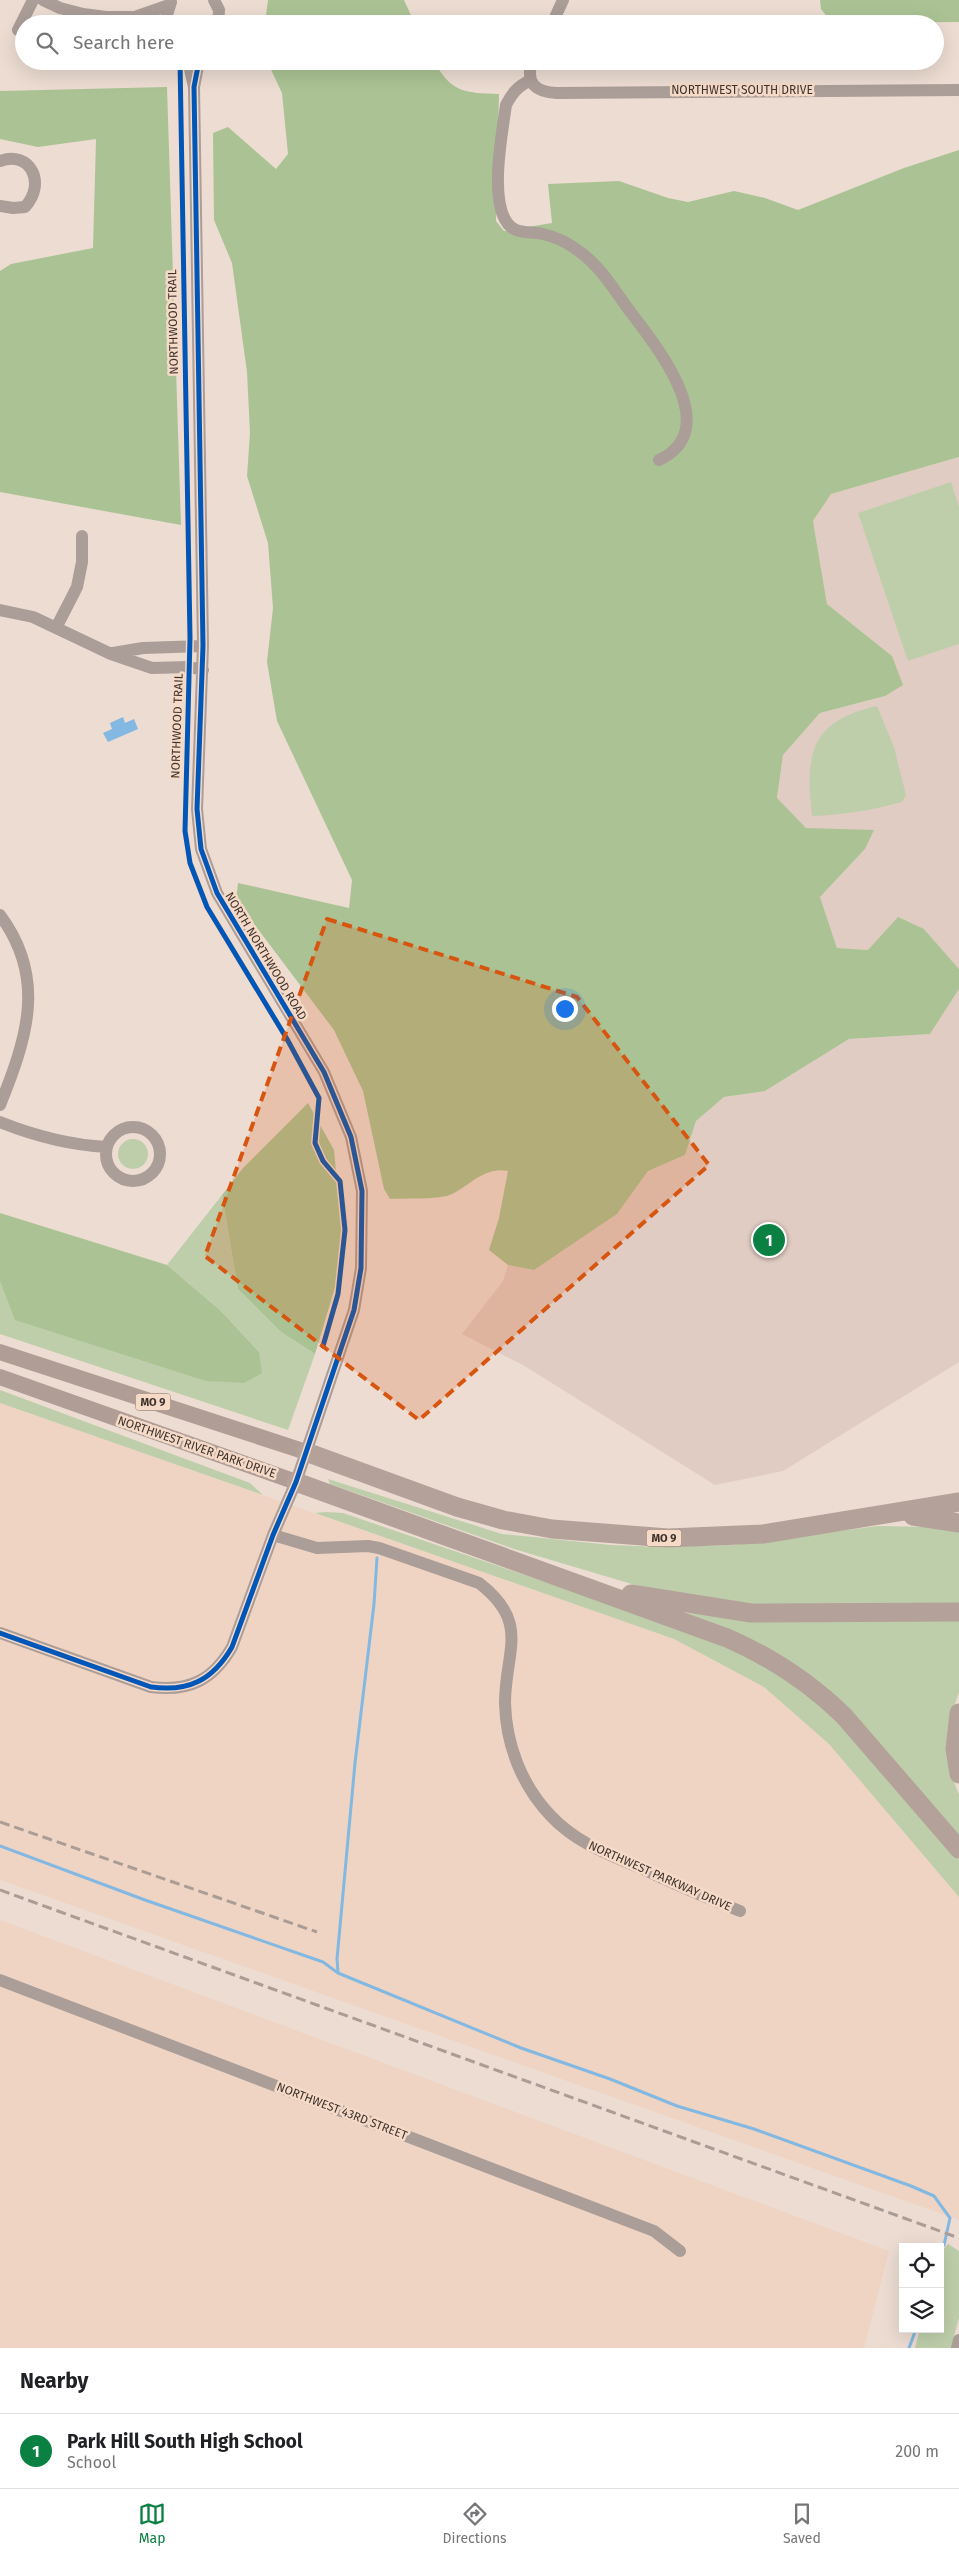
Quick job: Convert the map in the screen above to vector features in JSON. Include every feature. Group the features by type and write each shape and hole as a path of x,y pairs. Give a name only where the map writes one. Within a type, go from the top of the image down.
{"highway":[{"name":"MO 9","path":"306,1452 457,1507 552,1530 668,1538 763,1534 959,1502"},
{"name":"NORTHWEST RIVER PARK DRIVE","path":"296,1482 592,1589"},
{"path":"873,1517 908,1515 959,1522"},
{"name":"MO 9","path":"592,1589 751,1613 959,1612"},
{"path":"592,1589 734,1642 781,1665 800,1678 844,1716 959,1849"},
{"path":"959,1713 955,1749 959,1774"}],"main road":[{"name":"MO 9","path":"0,1352 306,1452"},
{"name":"NORTHWEST RIVER PARK DRIVE","path":"0,1377 296,1482"}],"street":[{"path":"26,15 33,0"},
{"path":"44,0 60,8 91,15"},
{"path":"214,0 219,10 219,15"},
{"path":"556,15 564,0"},
{"path":"140,15 171,3"},
{"name":"NORTH NORTHWOOD ROAD","path":"190,70 194,86"},
{"name":"NORTH NORTHWOOD ROAD","path":"0,1633 151,1687 168,1689 196,1683 211,1675 223,1663 232,1647 273,1535 296,1482 354,1310 361,1268 362,1191 351,1137 324,1072 217,893 202,849 197,809 203,646 194,86 197,70"},
{"path":"531,70 530,80 520,85 506,105 499,182 502,211 510,227 518,231 544,234 560,240 582,253 617,294 666,360 679,388 686,411 686,428 674,453 659,460"},
{"name":"NORTHWEST SOUTH DRIVE","path":"530,80 537,89 543,92 557,93 619,91 959,90"},
{"path":"0,161 16,160 28,165 35,177 36,188 33,198 25,207 0,206"},
{"path":"56,628 77,586 82,562 82,536"},
{"path":"0,610 32,617 111,654 152,668 189,667 202,670"},
{"path":"111,654 143,648 203,646"},
{"path":"0,915 11,930 23,956 30,990 29,1012 24,1036 0,1105"},
{"path":"0,1122 53,1139 83,1145 107,1147"},
{"path":"140,1128 157,1140 159,1161 152,1173 147,1177 133,1181 126,1180 114,1173 110,1167 107,1161 107,1147 110,1140 120,1130 140,1128"},
{"name":"NORTHWEST PARKWAY DRIVE","path":"273,1535 317,1548 368,1546 379,1548 479,1583 491,1592 508,1616 512,1630 512,1653 505,1702 509,1736 520,1769 537,1799 560,1824 587,1844 740,1911"},
{"name":"NORTHWEST 43RD STREET","path":"0,1980 654,2231 680,2251"},
{"path":"957,2348 959,2340"}],"highlighted area":[{"path":"327,919 577,997 709,1165 419,1420 205,1256"}],"shaded area":[{"path":"959,457 959,969 924,929 868,950 837,948 820,897 865,849 806,828 777,799 783,755 820,713 885,696 892,656 827,604 813,521 831,494"},
{"path":"959,989 959,1362 783,1471 715,1485 523,1365 462,1334 503,1281 508,1265 534,1270 617,1214 648,1171 685,1155 696,1121 724,1097 765,1091 849,1039 930,1034"},
{"path":"0,1403 674,1639 764,1687 829,1744 959,1897 959,2220 0,1880"},
{"path":"0,1920 889,2251 864,2348 0,2348"}],"green space":[{"path":"268,0 404,0 411,15 266,15"},
{"path":"820,0 959,0 959,22 944,22 944,15 826,15 821,9"},
{"path":"271,70 439,70 447,80 460,89 468,92 499,94 496,221 504,231 552,223 548,184 619,181 668,198 688,202 734,191 765,198 798,210 904,168 959,150 959,457 831,494 813,521 827,604 892,656 903,685 885,696 820,713 783,755 777,798 806,828 874,830 865,849 820,897 837,948 868,950 898,917 924,929 959,969 959,989 930,1034 849,1039 765,1091 724,1097 696,1121 685,1155 648,1171 617,1214 534,1270 508,1265 489,1250 499,1218 508,1171 500,1170 486,1173 447,1196 390,1199 384,1189 363,1091 334,1030 236,900 238,883 349,908 352,880 277,721 267,662 273,608 268,543 247,476 250,433 247,372 232,263 214,220 213,133 228,127 276,169 288,154 282,93"},
{"path":"167,87 181,525 0,492 0,271 11,264 93,248 96,139 38,147 0,139 0,91"},
{"path":"951,482 959,507 959,644 908,661 858,513"},
{"path":"877,706 894,747 906,795 902,802 857,812 812,816 810,775 812,758 817,743 825,731 838,721 855,712"},
{"path":"308,1103 334,1150 344,1257 315,1354 281,1332 238,1289 222,1195 243,1168"},
{"path":"133,1139 144,1143 148,1154 144,1165 133,1169 122,1165 118,1154 122,1143"},
{"path":"222,1195 238,1289 281,1332 315,1354 288,1430 0,1334 0,1281 259,1352 221,1311 167,1265"},
{"path":"0,1213 167,1265 221,1311 259,1352 262,1373 244,1383 206,1381 15,1320 0,1281"},
{"path":"0,1390 250,1483 263,1495 0,1403"},
{"path":"328,1479 502,1534 611,1545 661,1547 732,1545 878,1526 932,1527 959,1531 959,1604 745,1604 652,1590 514,1549 330,1484"},
{"path":"315,1513 343,1513 668,1624 751,1658 797,1685 837,1720 959,1860 959,1897 829,1744 764,1687 674,1639"},
{"path":"681,1612 746,1620 959,1621 959,1692 948,1725 947,1750 950,1771 959,1795 959,1840 847,1712"},
{"path":"948,2244 959,2251 959,2317 951,2348 915,2348 919,2333 944,2333 944,2248"}],"water":[{"path":"123,717 125,723 134,719 138,729 108,742 103,733 112,729 110,723"}],"waterway":[{"path":"338,1972 337,1959 355,1763 374,1604 377,1558"},
{"path":"0,1846 145,1900 323,1962 338,1973 521,2048 610,2079 677,2106 754,2129 911,2186 934,2196 950,2218 944,2245"},
{"path":"909,2348 915,2333"}],"railway":[{"path":"0,1822 317,1932"},
{"path":"0,1890 959,2238"}],"cycle path":[{"name":"NORTHWOOD TRAIL","path":"180,70 190,638 185,831 190,863 207,907 287,1039 319,1098 315,1143 323,1161 340,1181 345,1230 338,1294 323,1346"},
{"path":"0,1633 151,1687 177,1688 188,1685 199,1681 217,1668 232,1647 273,1535 296,1482 354,1310 361,1268 362,1191 351,1137 324,1072 217,893 201,849 197,809 203,646 194,87 197,70"}],"place":[{"name":"Park Hill South High School","path":"769,1240"}]}
